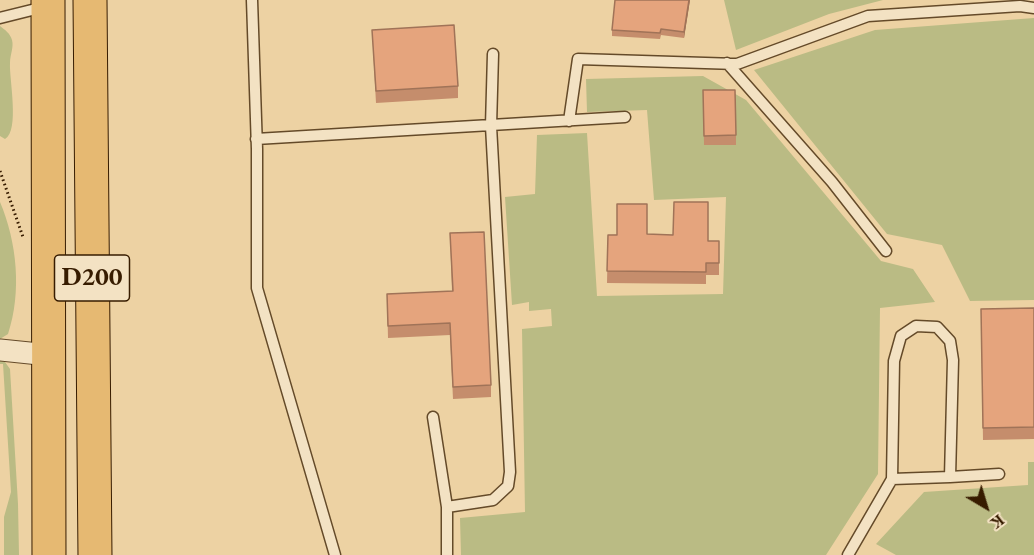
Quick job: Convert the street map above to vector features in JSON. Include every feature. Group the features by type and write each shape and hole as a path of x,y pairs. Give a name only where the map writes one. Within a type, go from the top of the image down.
{"highway":[{"name":"D200","path":"90,0 95,555"},
{"path":"48,3 49,555"}],"street":[{"path":"0,350 49,356"}],"lane":[{"path":"252,0 257,288 335,555"},
{"path":"0,18 48,3"},
{"path":"569,121 578,59 737,64 868,16 1020,6 1034,8"},
{"path":"447,507 493,500 508,486 510,472 491,126 493,54"},
{"path":"727,63 832,182 886,252"},
{"path":"256,140 625,117"},
{"path":"849,555 892,478 894,361 901,336 916,326 936,327 950,341 953,360 950,477"},
{"path":"433,417 447,507 447,555"},
{"path":"892,478 999,474"}],"green space":[{"path":"724,0 883,0 829,14 736,50"},
{"path":"1034,18 1034,300 970,301 942,245 887,234 754,70 875,30"},
{"path":"0,26 9,34 12,43 10,63 13,115 12,126 5,139 0,136"},
{"path":"703,76 746,100 881,261 913,269 935,302 880,308 878,474 826,555 461,555 460,518 525,512 522,329 552,326 551,309 529,311 529,302 512,305 505,197 535,194 537,135 587,133 597,296 723,294 726,197 654,200 647,110 587,112 586,79"},
{"path":"0,202 14,250 16,284 8,334 0,339"},
{"path":"0,355 10,369 19,555 4,555 4,517 11,492 3,364 0,364"},
{"path":"1028,462 1034,462 1034,555 896,555 876,544 924,492 1028,485"}],"building":[{"path":"615,0 689,0 684,32 661,29 660,33 612,30"},
{"path":"454,25 458,86 376,91 372,30"},
{"path":"703,90 735,90 736,135 704,136"},
{"path":"674,202 708,202 708,241 719,241 719,263 706,263 706,272 607,271 608,235 617,235 617,204 647,204 647,234 673,235"},
{"path":"484,232 491,385 453,387 450,323 388,326 387,294 453,291 450,233"},
{"path":"1034,308 1034,427 983,428 981,309"}]}
